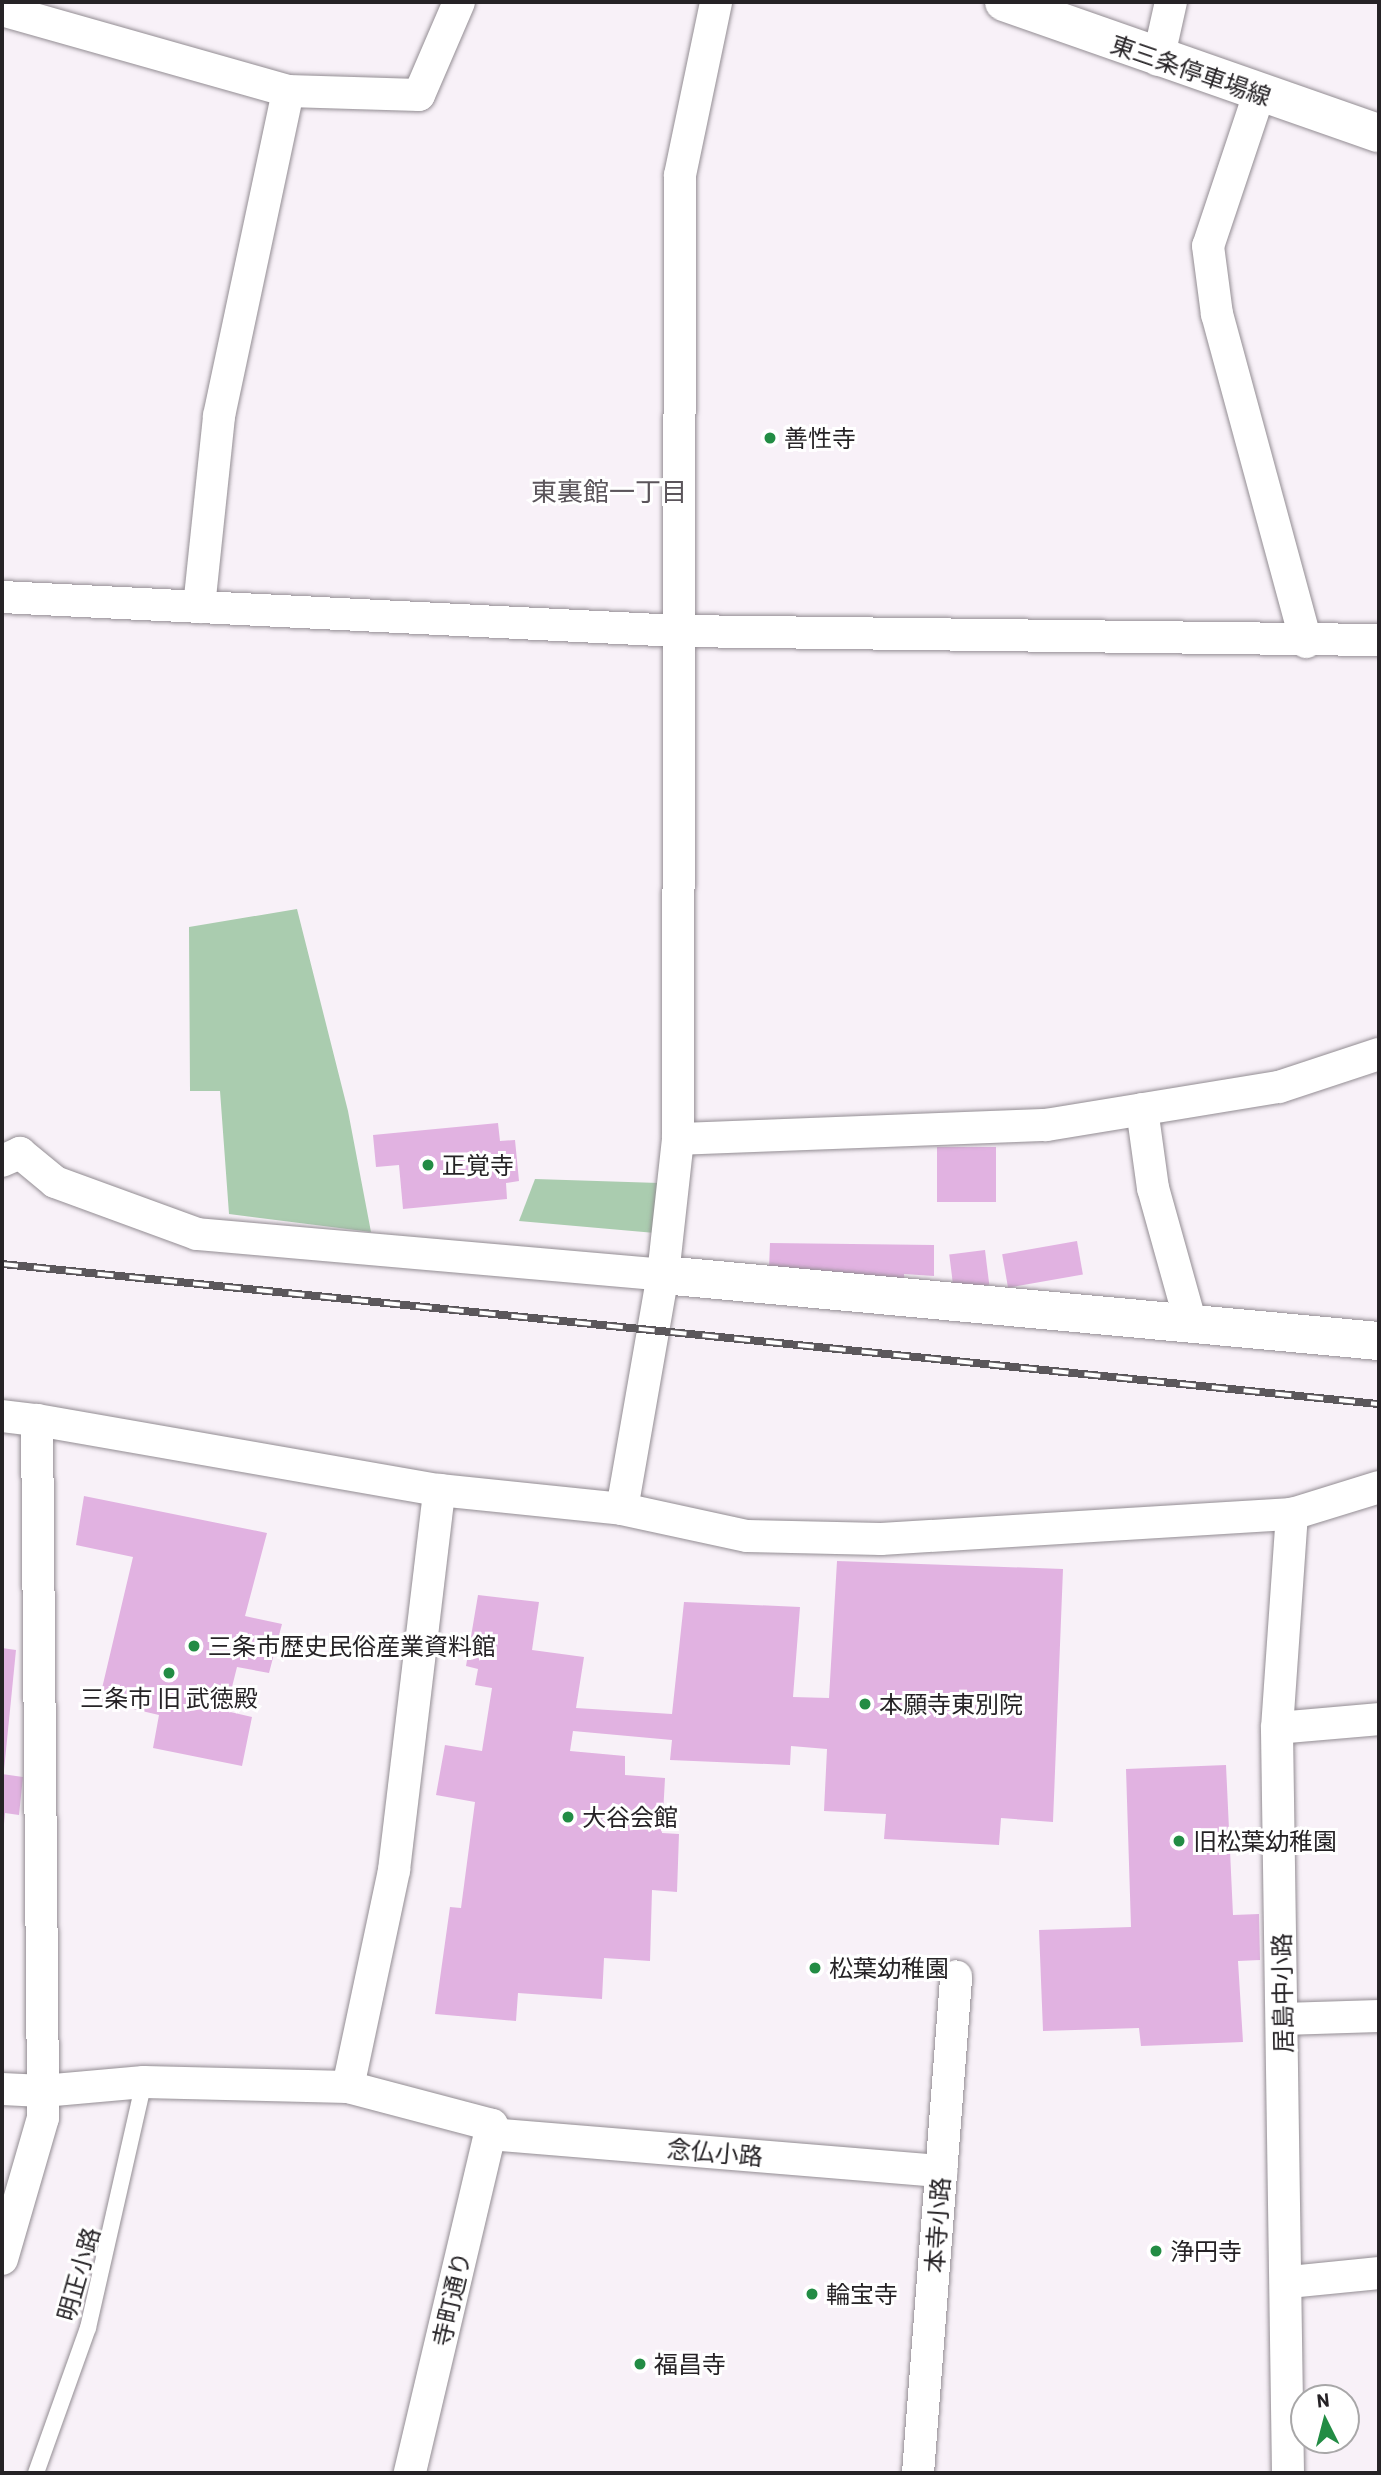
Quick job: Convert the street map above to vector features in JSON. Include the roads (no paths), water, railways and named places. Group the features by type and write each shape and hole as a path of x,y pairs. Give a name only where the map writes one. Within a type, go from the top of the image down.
{"street":[{"path":"2,10 288,91 419,95 458,2"},
{"path":"622,1509 663,1275 678,1139 680,175 716,2"},
{"name":"東三条停車場線","path":"1004,2 1158,60 1379,133"},
{"path":"1158,60 1171,2"},
{"path":"199,607 219,416 288,91"},
{"path":"1259,94 1208,246 1217,314 1306,642"},
{"path":"2,597 679,631 1306,642 1379,640"},
{"path":"678,1139 1033,1125 1279,1087 1379,1054"},
{"path":"1142,1109 1153,1188 1191,1324"},
{"path":"2,1161 20,1153 55,1182 197,1234 1379,1341"},
{"path":"2,1416 439,1490 622,1509 747,1535 881,1539 1292,1514 1379,1488"},
{"path":"2,2259 43,2118 37,1420"},
{"path":"348,2087 394,1870 439,1490"},
{"name":"居島中小路","path":"1292,1514 1277,1728 1289,2282 1297,2471"},
{"path":"1277,1728 1379,1720"},
{"name":"本寺小路","path":"918,2473 956,1976"},
{"path":"1283,2020 1379,2016"},
{"name":"念仏小路","path":"2,2089 43,2091 144,2082 348,2087 491,2129 941,2171"},
{"name":"寺町通り","path":"410,2473 491,2129"},
{"path":"1289,2282 1379,2273"}],"lane":[{"name":"明正小路","path":"36,2473 91,2316 144,2082"}],"railway":[{"path":"2,1264 1379,1404"}],"place":[{"name":"善性寺","path":"770,438"},
{"name":"正覚寺","path":"428,1165"},
{"name":"三条市歴史民俗産業資料館","path":"194,1646"},
{"name":"三条市 旧 武徳殿","path":"169,1673"},
{"name":"本願寺東別院","path":"865,1704"},
{"name":"大谷会館","path":"568,1817"},
{"name":"旧松葉幼稚園","path":"1179,1841"},
{"name":"松葉幼稚園","path":"815,1968"},
{"name":"浄円寺","path":"1156,2251"},
{"name":"輪宝寺","path":"812,2294"},
{"name":"福昌寺","path":"640,2364"}],"district":[{"name":"東裏館一丁目","path":"609,491"}]}
